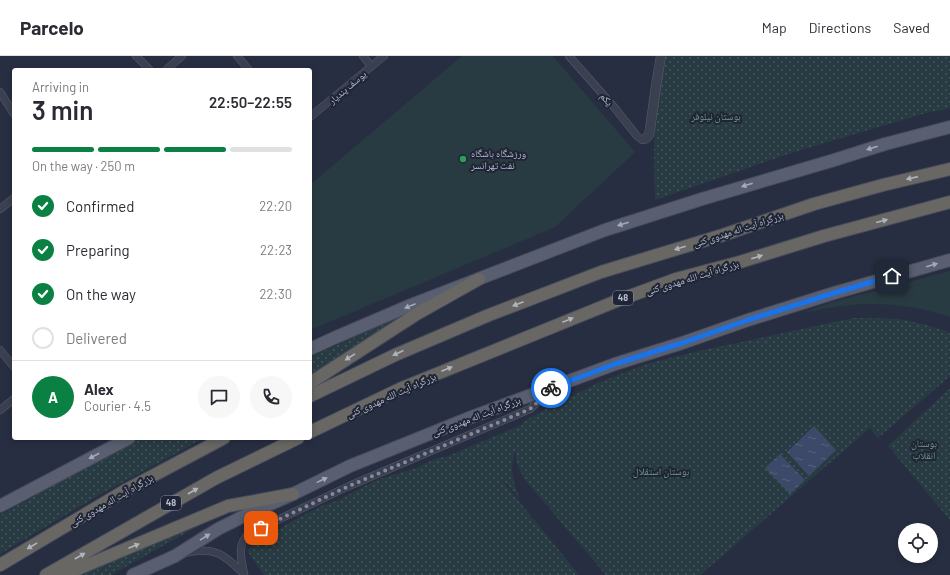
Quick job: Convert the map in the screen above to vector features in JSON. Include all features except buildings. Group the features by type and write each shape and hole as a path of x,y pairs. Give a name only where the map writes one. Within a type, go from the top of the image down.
{"highway":[{"name":"بزرگراه آیت اله مهدوی کنی","path":"312,395 395,355 489,315 601,272 814,204 883,185 950,169"},
{"name":"بزرگراه آیت الله مهدوی کنی","path":"312,431 402,388 619,300 676,279 740,262 824,236 950,202"},
{"path":"312,382 415,315 479,279"},
{"name":"بزرگراه آیت اله مهدوی کنی","path":"0,565 126,490 220,440"},
{"name":"48","path":"46,575 216,478 294,440"},
{"path":"58,575 73,571 228,506 293,494"}],"main road":[{"path":"312,348 411,305 605,230 694,201 885,144 950,127"},
{"name":"بزرگراه آیت اله مهدوی کنی","path":"134,575 175,556 218,529 239,518 350,466 470,418 615,364 748,320 834,293 950,260"},
{"path":"0,506 125,440"}],"street":[{"path":"136,56 148,68"},
{"path":"168,68 182,56"},
{"path":"237,56 247,68"},
{"path":"363,56 372,66"},
{"name":"یوسف پندیار","path":"312,115 384,56"},
{"name":"یکم","path":"569,56 614,107 636,136 642,140 645,139"},
{"path":"645,139 649,135 661,56"},
{"path":"0,92 12,111"},
{"path":"0,210 12,203"},
{"path":"0,350 12,365"},
{"path":"244,574 240,559 241,545 248,534 349,486 530,409 551,388"},
{"path":"0,410 12,401"},
{"path":"175,556 203,550 215,552 226,558 244,574"}],"green space":[{"path":"462,56 553,56 635,152 555,227 312,329 312,183"},
{"name":"بوستان نیلوفر","path":"666,56 950,56 950,108 926,113 794,152 655,200 654,152 656,105"},
{"path":"950,271 950,317 926,310 875,304 826,308 802,313 830,303"},
{"path":"412,312 312,379 312,356"},
{"name":"بوستان استقلال","path":"854,318 898,319 916,322 950,333 950,376 878,438 870,428 700,575 606,575 526,481 518,467 515,451 512,470 515,487 520,499 500,478 579,575 264,575 247,550 257,542 322,506 339,500 380,479 416,468 437,458 446,457 522,425 523,422 546,409 598,383 646,364 699,351"},
{"name":"بوستان انقلاب","path":"950,388 950,520 888,446"},
{"path":"138,440 200,440 99,495 0,554 0,515"},
{"path":"200,525 111,575 84,575 90,571"}],"water":[{"path":"814,426 836,450 809,476 787,452"},
{"path":"780,454 805,480 790,494 765,468"}],"way so far":[{"path":"261,528 349,486 530,409 551,388"}],"place":[{"name":"ورزشگاه باشگاه نفت تهرانسر","path":"463,159"}],"route":[{"path":"551,388 615,364 748,320 892,276"}]}
